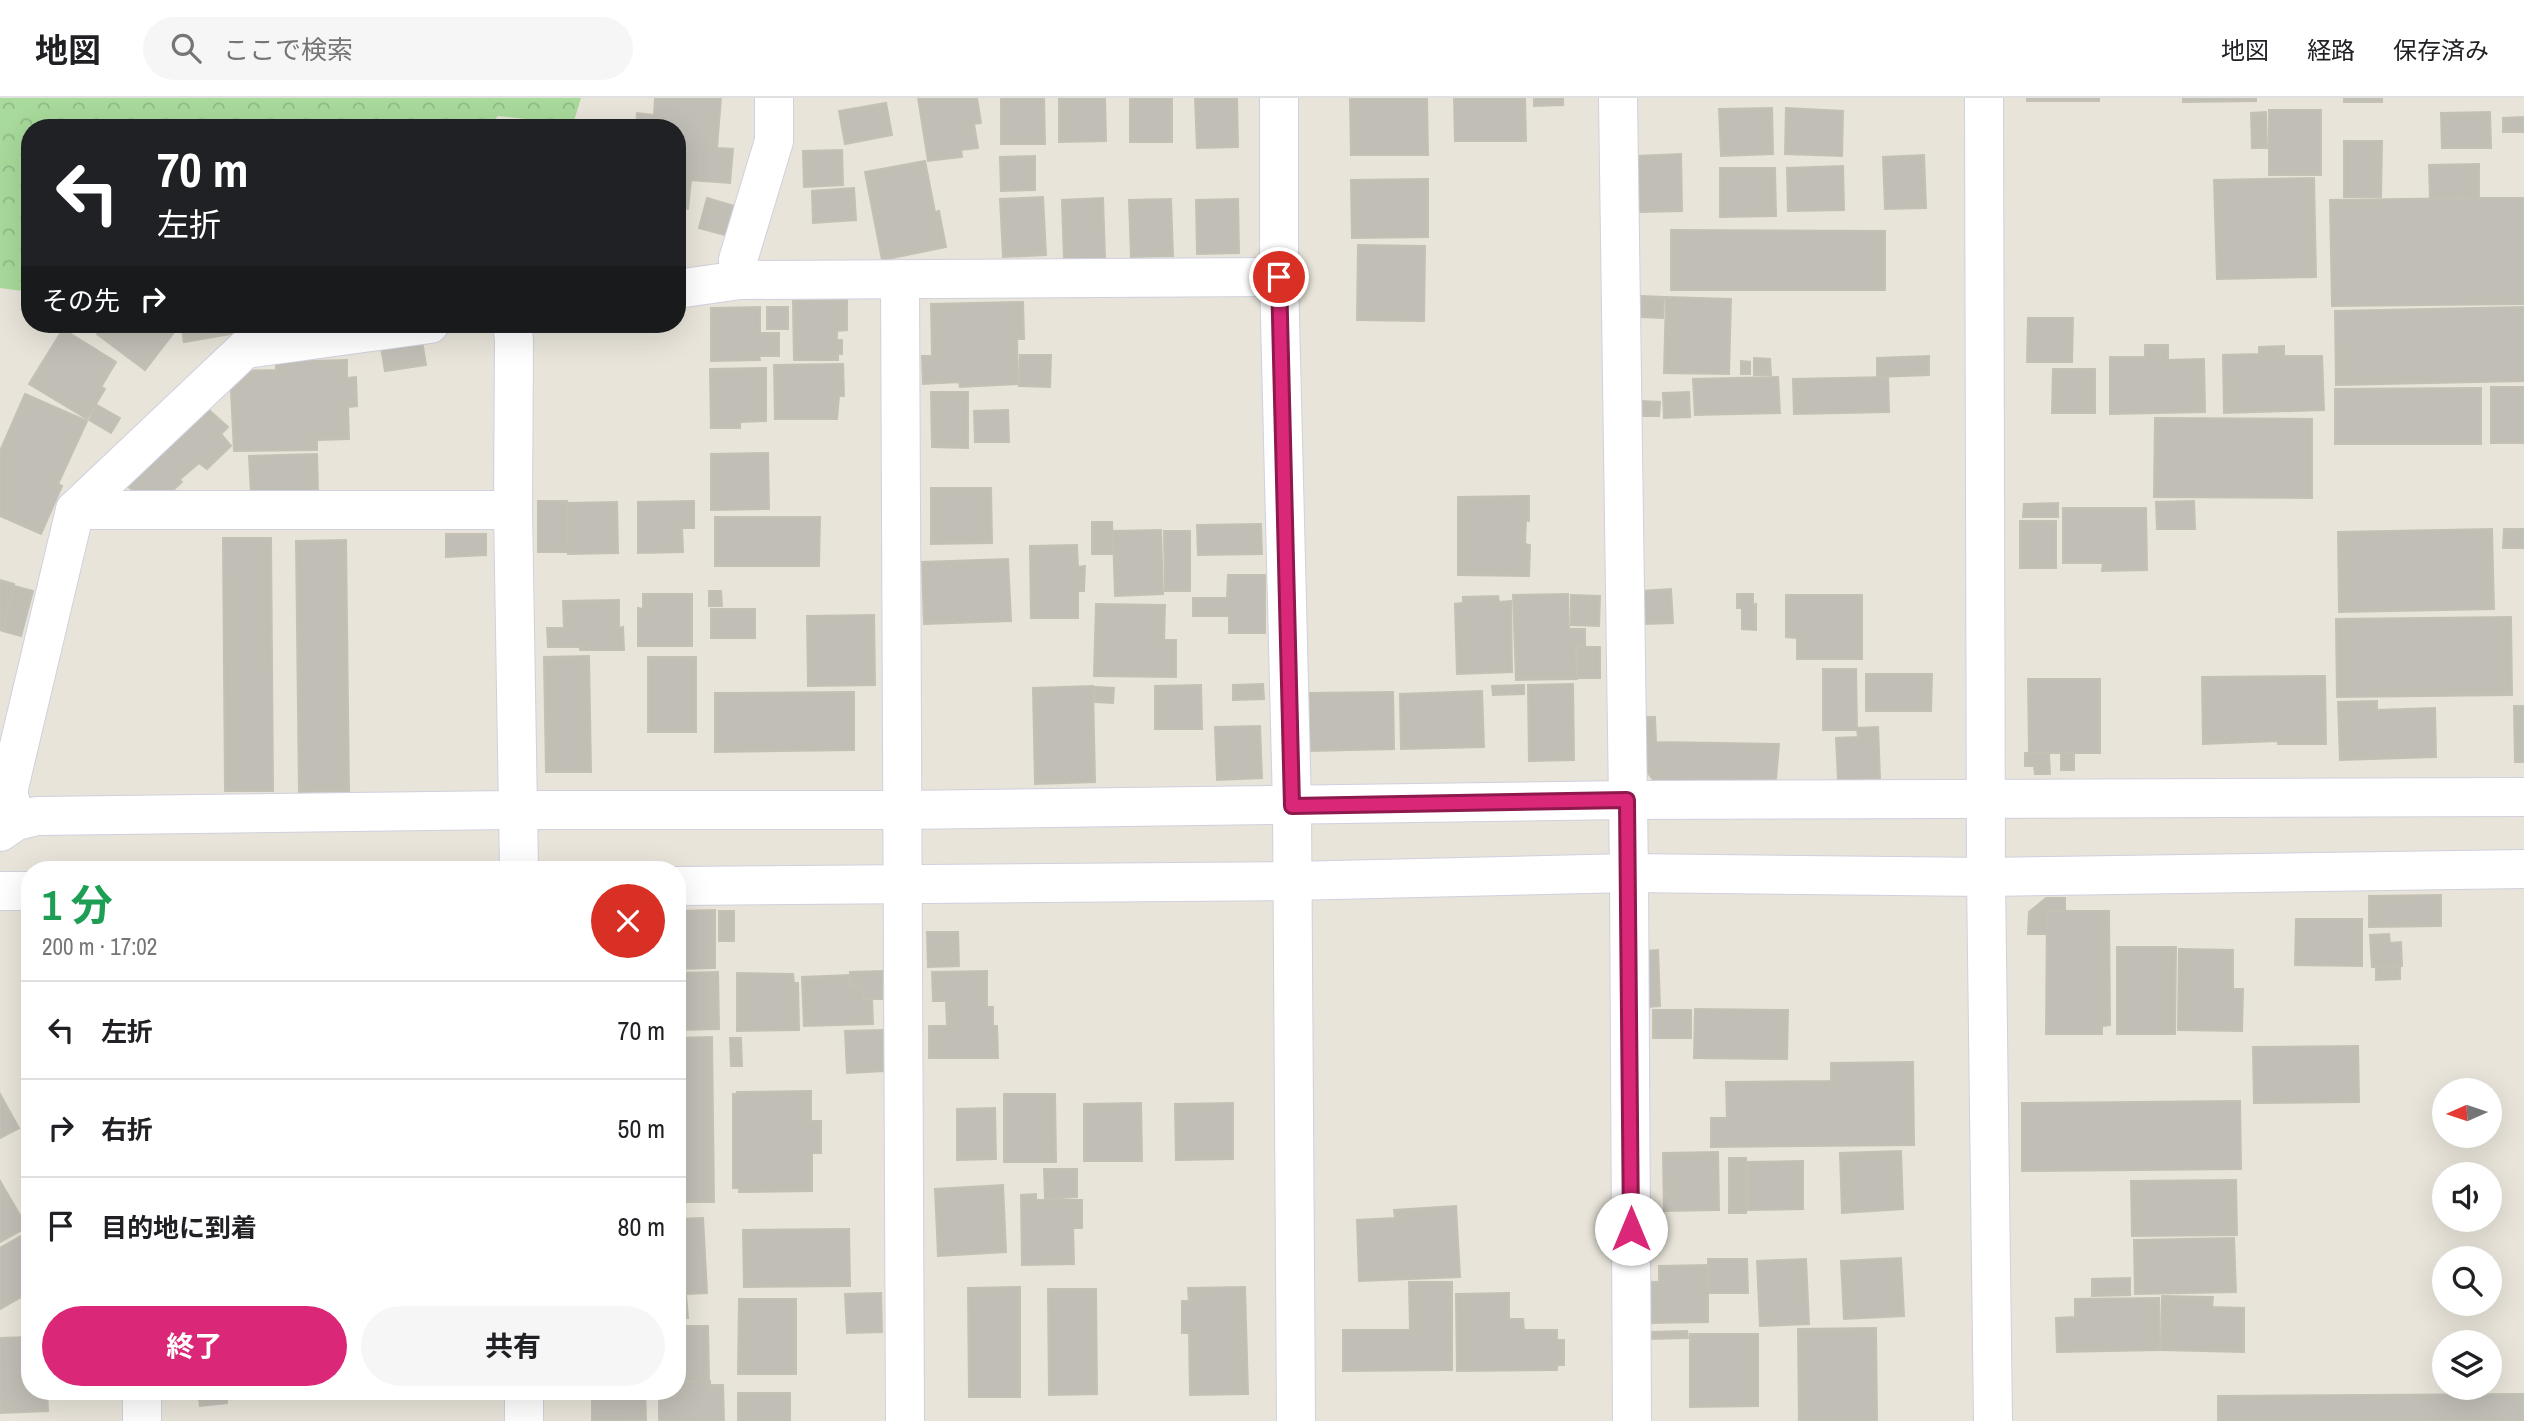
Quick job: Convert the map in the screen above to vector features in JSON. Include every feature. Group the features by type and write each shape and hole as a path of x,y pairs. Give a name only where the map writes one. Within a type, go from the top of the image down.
{"street":[{"path":"740,280 738,260 774,141 774,98"},
{"path":"1279,98 1279,277 1292,806 1296,1421"},
{"path":"1618,98 1629,873 1632,1421"},
{"path":"1984,98 1986,877 1993,1421"},
{"path":"686,288 740,280 1279,277"},
{"path":"900,279 905,1421"},
{"path":"363,333 245,349 75,510 8,792 8,827 37,816 519,810 901,810 1627,800 2524,797"},
{"path":"513,333 519,861"},
{"path":"75,510 513,510"},
{"path":"686,886 1291,881 1629,873 1986,877 2524,869"},
{"path":"0,891 21,891"},
{"path":"142,1400 142,1421"},
{"path":"524,1400 524,1421"}],"green space":[{"path":"0,98 581,98 575,119 498,116 495,119 21,119 21,291 0,288"}],"building":[{"path":"655,98 721,98 717,148 733,149 730,183 686,180 686,119 637,119 637,113 654,115"},
{"path":"918,98 977,98 981,123 974,124 978,148 961,150 962,157 928,161"},
{"path":"1001,98 1044,98 1045,144 1001,144"},
{"path":"1059,98 1105,98 1106,141 1059,142"},
{"path":"1130,98 1172,98 1172,142 1130,142"},
{"path":"1195,98 1237,98 1238,147 1197,148"},
{"path":"1427,98 1428,155 1351,155 1350,99"},
{"path":"1454,98 1525,98 1526,141 1455,141"},
{"path":"1534,98 1563,98 1563,105 1534,106"},
{"path":"2027,98 2099,98 2099,101 2027,101"},
{"path":"2183,98 2256,98 2256,101 2183,102"},
{"path":"2344,98 2382,98 2382,102 2344,102"},
{"path":"886,103 892,135 845,144 839,111"},
{"path":"1772,108 1773,154 1721,156 1719,109"},
{"path":"1786,108 1843,111 1842,156 1785,154"},
{"path":"2269,110 2321,110 2321,175 2269,175"},
{"path":"2266,112 2267,148 2252,148 2251,113"},
{"path":"2490,112 2491,148 2442,148 2441,113"},
{"path":"2524,117 2524,132 2503,132 2503,118"},
{"path":"2344,141 2382,141 2381,197 2344,197"},
{"path":"842,150 843,185 804,187 803,151"},
{"path":"1681,154 1682,211 1639,212 1637,156"},
{"path":"1924,155 1926,208 1885,209 1883,157"},
{"path":"1035,156 1035,190 1001,191 1000,157"},
{"path":"925,161 935,212 939,211 946,247 882,260 865,172"},
{"path":"2479,164 2479,198 2430,199 2429,165"},
{"path":"1843,166 1844,210 1788,211 1787,168"},
{"path":"1720,168 1775,168 1776,216 1720,217"},
{"path":"2314,178 2316,277 2217,279 2214,180"},
{"path":"1428,179 1428,237 1352,238 1351,180"},
{"path":"686,180 691,180 686,209"},
{"path":"854,188 856,220 813,223 812,191"},
{"path":"1043,197 1046,255 1003,257 1000,199"},
{"path":"707,198 734,206 725,235 699,228"},
{"path":"1103,198 1105,258 1064,259 1062,200"},
{"path":"2524,198 2524,304 2332,306 2330,200"},
{"path":"1171,199 1173,256 1131,257 1129,200"},
{"path":"1238,199 1239,253 1197,254 1196,200"},
{"path":"1671,230 1885,231 1885,290 1671,290"},
{"path":"1358,245 1425,246 1424,321 1357,320"},
{"path":"1641,296 1664,297 1663,318 1640,317"},
{"path":"1666,297 1731,299 1729,374 1664,373"},
{"path":"847,300 847,330 837,331 837,340 842,340 842,354 838,354 838,360 794,360 793,301"},
{"path":"1023,302 1024,339 1017,339 1018,384 960,387 959,382 923,384 922,356 932,356 931,304"},
{"path":"760,307 760,333 779,333 779,356 759,356 760,360 711,361 711,308"},
{"path":"767,307 788,307 788,329 767,329"},
{"path":"2524,307 2524,381 2336,385 2335,311"},
{"path":"2028,318 2073,318 2072,362 2027,362"},
{"path":"61,333 69,333 116,362 101,387 105,389 87,419 29,384"},
{"path":"98,333 173,333 145,370"},
{"path":"182,333 231,333 231,334 184,342"},
{"path":"422,341 426,365 385,371 381,347"},
{"path":"2145,345 2168,345 2168,360 2204,359 2205,412 2110,414 2110,357 2145,357"},
{"path":"2284,346 2284,356 2322,356 2324,410 2224,413 2223,355 2259,354 2259,347"},
{"path":"1020,355 1051,355 1050,387 1019,386"},
{"path":"1929,356 1929,375 1877,377 1877,358"},
{"path":"1754,358 1770,359 1771,375 1754,375"},
{"path":"347,360 347,378 356,377 357,406 348,407 349,439 317,440 317,450 234,451 230,371 276,370 276,362"},
{"path":"1741,361 1750,362 1750,374 1741,374"},
{"path":"843,364 844,396 839,396 837,419 775,419 774,365"},
{"path":"766,368 766,421 740,422 740,428 711,428 710,369"},
{"path":"2053,369 2095,369 2095,413 2052,413"},
{"path":"1778,377 1780,413 1695,415 1693,379"},
{"path":"1888,377 1889,412 1794,414 1793,379"},
{"path":"2491,387 2524,387 2524,443 2491,443"},
{"path":"2481,388 2481,444 2335,444 2335,389"},
{"path":"931,392 968,392 968,448 932,447"},
{"path":"1689,392 1690,417 1664,418 1663,393"},
{"path":"25,394 87,421 58,484 62,486 41,534 0,516 0,451"},
{"path":"198,400 228,427 221,434 231,446 207,469 199,463 179,480 182,482 168,495 141,495 120,480"},
{"path":"1641,401 1660,402 1659,416 1641,416"},
{"path":"97,405 120,418 111,433 89,420"},
{"path":"1008,410 1009,442 975,442 974,411"},
{"path":"2155,418 2312,419 2312,498 2154,497"},
{"path":"768,453 769,509 711,510 711,454"},
{"path":"317,454 318,491 251,494 249,456"},
{"path":"931,488 991,488 992,543 931,544"},
{"path":"1529,496 1525,544 1530,545 1529,576 1458,575 1458,497"},
{"path":"538,501 567,501 568,552 538,552"},
{"path":"694,501 694,528 682,528 683,552 638,553 638,502"},
{"path":"2194,501 2195,529 2157,529 2156,502"},
{"path":"617,502 618,553 568,554 567,503"},
{"path":"2058,503 2058,517 2023,517 2024,504"},
{"path":"2063,508 2146,508 2147,570 2102,571 2103,563 2063,563"},
{"path":"715,517 820,517 819,566 715,566"},
{"path":"2020,521 2056,521 2056,568 2020,568"},
{"path":"1092,522 1112,522 1113,554 1092,554"},
{"path":"1261,524 1262,554 1198,555 1197,525"},
{"path":"2492,529 2494,609 2339,612 2338,532"},
{"path":"2504,529 2524,529 2524,548 2503,548"},
{"path":"1161,530 1163,594 1115,596 1113,531"},
{"path":"1164,531 1190,531 1190,591 1165,591"},
{"path":"446,534 486,534 486,555 446,557"},
{"path":"223,538 271,538 273,791 225,791"},
{"path":"346,540 349,791 299,792 296,541"},
{"path":"1077,545 1078,567 1085,566 1084,591 1078,591 1078,618 1031,618 1030,546"},
{"path":"1008,559 1011,621 924,624 922,562"},
{"path":"1228,575 1265,575 1265,633 1229,633 1229,616 1193,616 1193,598 1227,598"},
{"path":"0,580 14,584 3,631 0,630"},
{"path":"14,586 33,591 21,636 3,631"},
{"path":"1671,589 1673,623 1643,624 1641,591"},
{"path":"709,591 721,591 722,606 709,606"},
{"path":"643,594 692,594 692,646 638,646 638,608 643,609"},
{"path":"1568,594 1569,629 1585,629 1585,645 1575,645 1577,679 1516,680 1513,595"},
{"path":"1737,594 1753,594 1753,605 1756,604 1756,630 1742,629 1742,608 1737,608"},
{"path":"1571,595 1600,596 1599,626 1571,625"},
{"path":"1786,595 1862,595 1862,659 1797,659 1797,638 1786,637"},
{"path":"1498,596 1499,602 1511,601 1512,672 1457,674 1455,604 1463,603 1463,597"},
{"path":"619,600 619,628 623,627 624,650 548,647 547,628 564,628 563,601"},
{"path":"1096,604 1165,605 1164,640 1176,640 1176,677 1094,676"},
{"path":"711,609 755,609 755,638 711,638"},
{"path":"874,615 875,685 808,686 807,616"},
{"path":"2511,617 2512,695 2337,697 2336,619"},
{"path":"1577,647 1600,647 1600,678 1577,678"},
{"path":"589,656 591,772 546,772 544,657"},
{"path":"648,657 696,657 696,732 648,732"},
{"path":"1823,669 1856,669 1857,730 1823,730"},
{"path":"1866,674 1932,674 1931,711 1866,711"},
{"path":"2325,676 2326,744 2278,744 2278,741 2203,744 2202,677"},
{"path":"2028,679 2100,679 2100,753 2029,753"},
{"path":"1263,684 1264,699 1233,700 1233,685"},
{"path":"1573,684 1574,760 1529,761 1528,685"},
{"path":"1201,685 1202,729 1155,729 1155,686"},
{"path":"1524,685 1524,694 1493,695 1492,686"},
{"path":"1093,686 1095,782 1035,784 1033,688"},
{"path":"1095,687 1114,688 1113,703 1095,702"},
{"path":"1482,691 1484,747 1401,749 1400,694"},
{"path":"854,692 854,750 715,752 715,693"},
{"path":"1393,692 1394,749 1309,751 1308,693"},
{"path":"2377,701 2377,710 2435,708 2436,757 2340,760 2338,702"},
{"path":"2514,706 2524,706 2524,762 2515,762"},
{"path":"1644,717 1655,717 1656,742 1779,744 1776,779 1654,781 1644,768"},
{"path":"1260,726 1262,778 1217,780 1215,727"},
{"path":"1878,727 1880,778 1838,780 1836,738 1858,737 1857,728"},
{"path":"2025,753 2049,753 2050,774 2035,774 2034,766 2025,766"},
{"path":"2061,753 2074,753 2074,770 2061,770"},
{"path":"2441,895 2441,926 2369,927 2369,896"},
{"path":"2046,898 2065,898 2065,911 2047,911 2047,934 2028,934 2029,912"},
{"path":"715,910 715,968 686,969 686,911"},
{"path":"719,911 734,911 734,941 719,941"},
{"path":"2047,911 2109,911 2110,1025 2102,1026 2102,1034 2046,1034"},
{"path":"2296,919 2362,919 2362,966 2295,965"},
{"path":"927,932 958,932 959,966 928,967"},
{"path":"2389,934 2390,943 2401,942 2402,966 2372,967 2370,935"},
{"path":"2117,947 2176,947 2175,1034 2117,1034"},
{"path":"2179,949 2233,950 2233,989 2243,989 2242,1031 2178,1030"},
{"path":"1658,950 1660,1006 1648,1007 1646,951"},
{"path":"2400,966 2400,979 2376,980 2376,967"},
{"path":"882,971 882,999 863,999 862,986 850,986 850,972"},
{"path":"987,971 987,1007 993,1007 993,1026 997,1026 998,1058 929,1058 929,1026 947,1026 946,1001 933,1001 932,972"},
{"path":"718,972 719,1029 686,1030 686,973"},
{"path":"737,973 793,974 794,983 798,983 799,1030 737,1031"},
{"path":"850,975 850,986 862,986 863,999 872,999 873,1024 804,1026 802,977"},
{"path":"1695,1009 1788,1010 1787,1059 1694,1058"},
{"path":"1653,1010 1691,1010 1691,1038 1653,1038"},
{"path":"883,1030 885,1071 847,1073 845,1031"},
{"path":"712,1037 714,1202 686,1202 686,1038"},
{"path":"730,1038 741,1038 742,1066 731,1066"},
{"path":"2358,1046 2359,1102 2254,1103 2253,1047"},
{"path":"1913,1062 1914,1145 1711,1147 1711,1118 1727,1118 1726,1082 1831,1081 1831,1063"},
{"path":"811,1091 811,1121 821,1121 821,1153 812,1153 812,1191 739,1192 739,1188 733,1188 733,1094"},
{"path":"0,1094 19,1128 0,1138"},
{"path":"1004,1094 1055,1094 1056,1162 1004,1162"},
{"path":"2240,1101 2241,1169 2022,1171 2022,1103"},
{"path":"1141,1103 1142,1161 1084,1161 1084,1104"},
{"path":"1233,1103 1233,1159 1176,1160 1175,1104"},
{"path":"995,1108 996,1159 957,1160 957,1109"},
{"path":"1901,1151 1903,1209 1842,1213 1840,1153"},
{"path":"1718,1152 1719,1210 1664,1211 1663,1153"},
{"path":"1729,1158 1746,1158 1746,1213 1729,1213"},
{"path":"1803,1161 1803,1209 1748,1210 1748,1162"},
{"path":"1044,1169 1077,1169 1077,1197 1045,1199"},
{"path":"2236,1180 2237,1235 2132,1236 2131,1181"},
{"path":"0,1181 21,1217 21,1230 0,1242"},
{"path":"1003,1185 1006,1252 938,1256 935,1189"},
{"path":"1036,1194 1036,1200 1082,1200 1082,1228 1073,1228 1074,1264 1022,1265 1021,1195"},
{"path":"1456,1206 1460,1277 1359,1281 1357,1220 1395,1218 1394,1210"},
{"path":"703,1218 707,1293 686,1294 686,1219"},
{"path":"849,1229 850,1286 744,1287 743,1230"},
{"path":"21,1236 21,1297 0,1309 0,1248"},
{"path":"2234,1238 2236,1292 2135,1294 2134,1240"},
{"path":"1901,1258 1904,1316 1844,1319 1841,1261"},
{"path":"1708,1259 1747,1259 1748,1293 1708,1293"},
{"path":"1806,1259 1809,1324 1760,1326 1757,1261"},
{"path":"1708,1265 1708,1322 1650,1323 1649,1282 1659,1282 1659,1266"},
{"path":"2130,1278 2130,1295 2092,1296 2092,1279"},
{"path":"1409,1282 1452,1282 1452,1370 1343,1371 1343,1330 1410,1330"},
{"path":"1020,1287 1020,1397 969,1397 968,1288"},
{"path":"1245,1287 1248,1394 1190,1395 1189,1333 1182,1333 1182,1301 1189,1301 1188,1288"},
{"path":"1048,1289 1096,1289 1097,1394 1049,1395"},
{"path":"881,1293 882,1332 847,1333 845,1294"},
{"path":"1509,1293 1509,1319 1523,1319 1524,1330 1557,1330 1557,1340 1564,1340 1564,1365 1557,1365 1557,1370 1457,1371 1456,1294"},
{"path":"2162,1296 2213,1297 2212,1307 2244,1308 2244,1352 2161,1350"},
{"path":"2159,1298 2160,1350 2057,1352 2056,1318 2075,1317 2075,1299"},
{"path":"739,1299 796,1299 796,1374 738,1374"},
{"path":"686,1326 708,1326 709,1381 686,1381"},
{"path":"1876,1328 1877,1421 1799,1421 1798,1329"},
{"path":"1687,1331 1688,1338 1650,1339 1650,1332"},
{"path":"1690,1334 1758,1334 1758,1406 1690,1407"},
{"path":"21,1337 21,1400 47,1400 48,1411 0,1413 0,1338"},
{"path":"686,1381 710,1381 710,1385 723,1385 724,1421 659,1421 659,1400 686,1400"},
{"path":"738,1393 790,1393 790,1421 738,1421"},
{"path":"2502,1394 2524,1394 2524,1421 2218,1421 2218,1396 2432,1395 2432,1400 2502,1400"},
{"path":"199,1400 227,1400 227,1403 200,1406"},
{"path":"592,1400 645,1400 646,1420 592,1421"}],"route":[{"path":"1279,277 1292,806 1627,800 1631,1229"}]}
